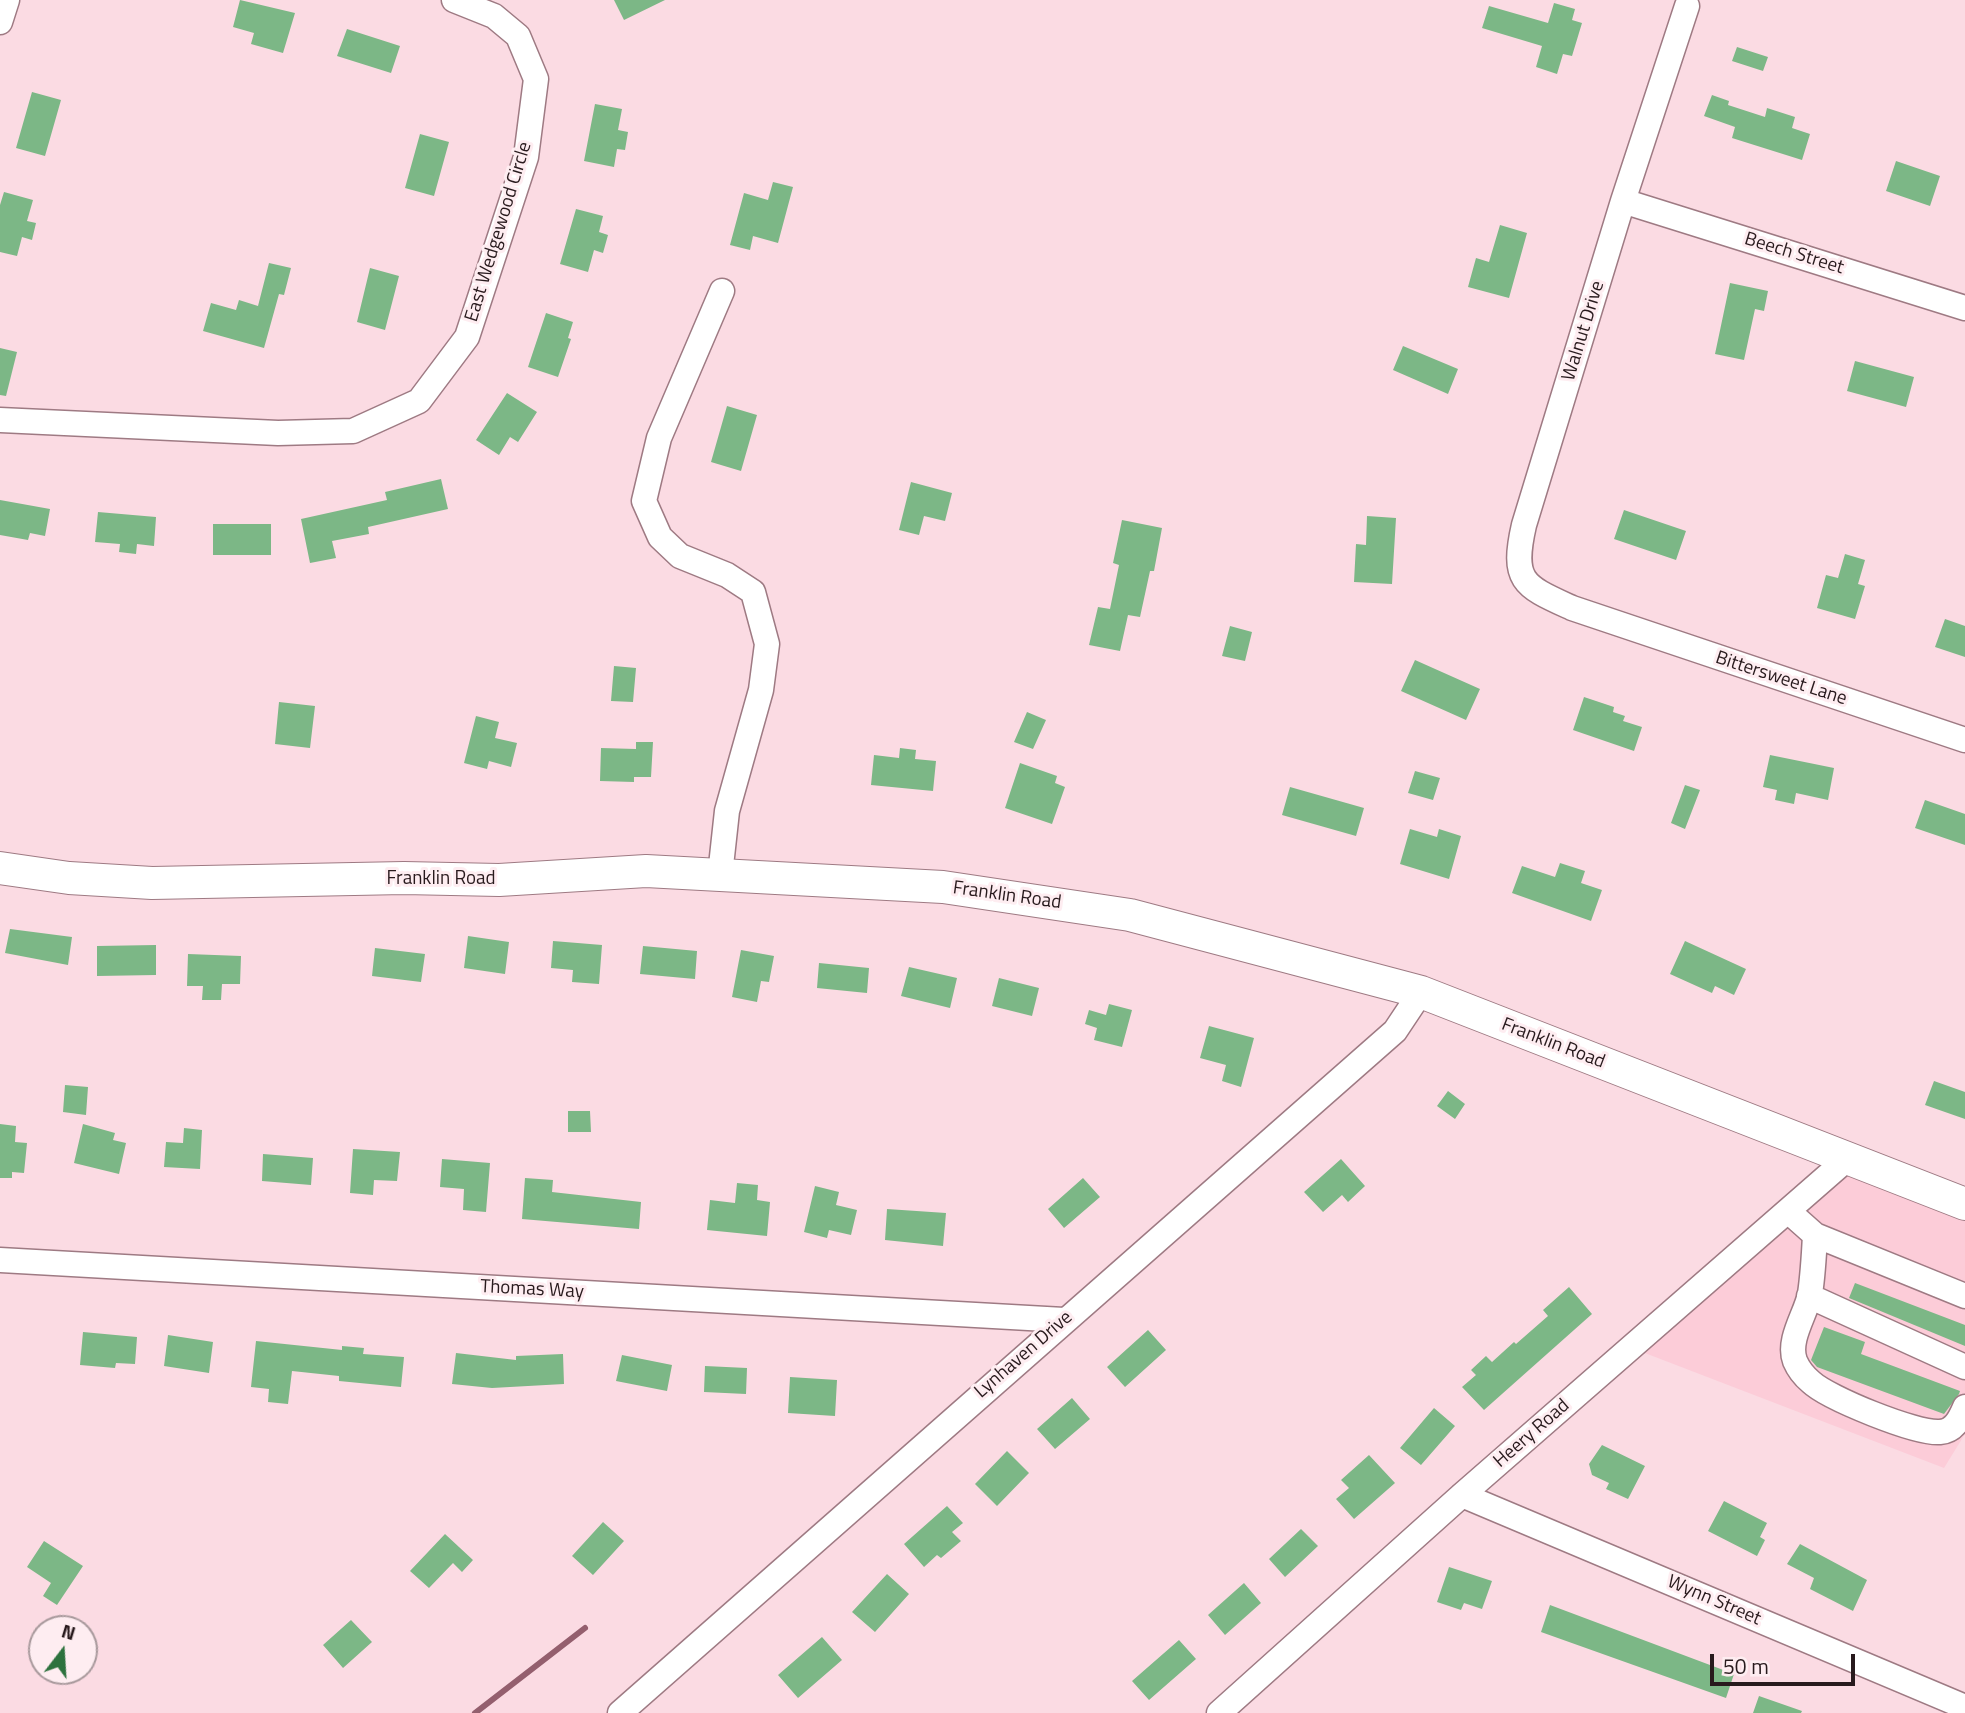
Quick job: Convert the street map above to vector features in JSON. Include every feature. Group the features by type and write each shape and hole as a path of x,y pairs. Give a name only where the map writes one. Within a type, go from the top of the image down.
{"main road":[{"name":"Franklin Road","path":"0,868 69,878 152,883 404,878 499,880 646,871 943,887 1039,899 1129,915 1422,992 1965,1204"}],"street":[{"path":"0,22 7,0"},
{"name":"East Wedgewood Circle","path":"0,419 278,433 354,431 419,401 467,337 526,157 536,79 519,36 494,16 453,0"},
{"name":"Walnut Drive","path":"1597,616 1531,589 1522,572 1518,550 1623,201 1687,6"},
{"name":"Beech Street","path":"1623,201 1965,308"},
{"path":"720,875 727,811 761,690 768,644 753,592 727,575 680,555 660,537 644,501 659,438 722,291"},
{"name":"Bittersweet Lane","path":"1597,616 1965,740"},
{"name":"Lynhaven Drive","path":"620,1713 1395,1031 1422,992"},
{"name":"Heery Road","path":"1219,1713 1462,1495 1847,1159"},
{"path":"1788,1211 1815,1235 1965,1296"},
{"path":"1815,1235 1809,1296 1793,1348 1794,1359 1812,1384 1893,1422 1939,1432 1949,1430 1958,1422 1965,1408"},
{"name":"Thomas Way","path":"0,1260 1064,1320"},
{"path":"1809,1296 1965,1367"},
{"name":"Wynn Street","path":"1462,1495 1965,1707"}],"shaded area":[{"path":"1847,1153 1965,1204 1965,1434 1944,1468 1637,1350"}],"building":[{"path":"240,0 295,13 283,53 251,44 254,33 233,27"},
{"path":"614,0 665,0 624,20"},
{"path":"1554,3 1575,9 1572,20 1582,23 1572,56 1563,54 1557,74 1536,67 1542,46 1482,28 1489,6 1548,23"},
{"path":"347,29 400,46 391,73 337,56"},
{"path":"1737,47 1768,57 1763,71 1732,61"},
{"path":"32,92 61,100 45,156 16,148"},
{"path":"1712,95 1729,101 1728,105 1765,117 1767,108 1795,117 1792,128 1810,134 1802,160 1732,138 1735,127 1704,116"},
{"path":"595,104 622,109 618,130 628,132 625,150 617,149 614,167 584,161"},
{"path":"420,134 449,142 434,196 405,188"},
{"path":"1896,161 1940,176 1930,206 1886,191"},
{"path":"773,182 793,187 778,243 753,236 750,250 730,245 744,193 768,200"},
{"path":"4,192 33,200 27,221 36,223 32,240 22,237 17,256 0,252 0,205"},
{"path":"576,209 603,216 599,232 608,235 603,253 594,250 588,272 560,264"},
{"path":"1500,225 1527,233 1509,298 1468,287 1476,258 1489,262"},
{"path":"269,263 291,268 284,295 279,294 264,348 203,331 211,303 236,310 239,300 258,306"},
{"path":"370,268 399,276 385,330 357,322"},
{"path":"1730,283 1768,291 1764,311 1755,309 1744,360 1715,354"},
{"path":"546,313 573,322 568,338 571,339 558,377 528,367"},
{"path":"1403,346 1458,369 1448,394 1393,370"},
{"path":"0,348 17,352 6,396 0,395"},
{"path":"1855,361 1914,377 1906,407 1847,391"},
{"path":"507,393 537,412 518,442 510,437 499,455 476,440"},
{"path":"727,406 757,415 741,471 711,462"},
{"path":"441,479 448,509 368,527 369,534 332,541 336,558 310,563 301,519 387,500 385,492"},
{"path":"911,482 952,493 945,521 924,516 919,535 899,530"},
{"path":"0,500 50,509 45,536 30,533 28,540 0,535"},
{"path":"1624,510 1686,531 1676,560 1614,539"},
{"path":"98,512 156,517 154,546 137,544 136,554 119,552 120,544 95,542"},
{"path":"1367,516 1396,518 1392,584 1354,582 1356,544 1366,545"},
{"path":"1122,520 1162,528 1154,571 1150,571 1140,617 1128,615 1120,651 1089,645 1098,607 1110,609 1119,565 1113,563"},
{"path":"213,524 271,524 271,555 213,555"},
{"path":"1845,554 1865,560 1858,584 1865,586 1855,619 1817,608 1826,575 1838,578"},
{"path":"1945,619 1965,626 1965,657 1935,647"},
{"path":"1230,626 1252,632 1245,661 1222,656"},
{"path":"1415,660 1480,689 1466,720 1401,691"},
{"path":"614,666 636,668 633,702 611,701"},
{"path":"1584,697 1614,707 1613,712 1625,716 1623,721 1642,727 1634,751 1573,730"},
{"path":"279,702 315,706 310,748 275,744"},
{"path":"1027,712 1046,720 1033,749 1014,742"},
{"path":"476,716 499,722 495,738 517,743 511,767 489,761 487,769 464,763"},
{"path":"636,742 653,742 651,777 634,777 634,782 600,781 601,748 636,749"},
{"path":"900,748 916,750 915,759 936,761 933,791 871,785 874,755 899,758"},
{"path":"1770,755 1834,768 1828,800 1796,793 1794,804 1775,800 1777,790 1763,787"},
{"path":"1020,763 1057,776 1055,783 1065,787 1052,824 1005,808"},
{"path":"1415,771 1440,778 1433,800 1408,793"},
{"path":"1685,785 1700,790 1685,829 1671,823"},
{"path":"1290,787 1364,808 1356,836 1282,815"},
{"path":"1925,800 1965,814 1965,845 1915,828"},
{"path":"1410,829 1437,837 1439,829 1461,836 1449,879 1400,864"},
{"path":"1560,863 1585,871 1581,883 1602,890 1591,921 1512,893 1522,866 1555,877"},
{"path":"10,929 72,937 68,965 5,953"},
{"path":"468,936 509,942 505,974 464,968"},
{"path":"553,941 602,945 599,984 572,982 573,970 551,968"},
{"path":"1685,941 1746,969 1734,995 1715,986 1712,993 1670,974"},
{"path":"156,945 156,975 97,976 97,946"},
{"path":"643,946 697,951 695,979 640,974"},
{"path":"375,948 425,954 421,982 372,976"},
{"path":"741,950 774,956 769,982 761,981 757,1002 732,997"},
{"path":"188,954 241,956 240,984 222,984 221,1000 202,1000 203,986 187,986"},
{"path":"819,963 869,968 867,993 817,988"},
{"path":"909,967 957,978 950,1008 901,996"},
{"path":"999,978 1039,988 1032,1016 992,1006"},
{"path":"1109,1004 1132,1010 1122,1047 1094,1040 1097,1028 1085,1024 1089,1010 1106,1015"},
{"path":"1209,1026 1254,1038 1241,1087 1222,1081 1226,1065 1200,1058"},
{"path":"1934,1081 1965,1092 1965,1119 1925,1105"},
{"path":"65,1085 88,1087 86,1115 63,1112"},
{"path":"1448,1091 1465,1104 1455,1119 1437,1106"},
{"path":"568,1111 590,1111 591,1132 568,1132"},
{"path":"0,1124 16,1126 15,1142 27,1143 24,1173 12,1172 12,1178 0,1178"},
{"path":"83,1124 115,1133 113,1140 126,1143 119,1174 74,1163"},
{"path":"184,1128 202,1130 200,1169 164,1167 166,1142 183,1143"},
{"path":"353,1149 400,1152 397,1181 374,1180 373,1195 350,1193"},
{"path":"263,1154 313,1158 311,1185 262,1181"},
{"path":"442,1159 490,1163 486,1212 463,1210 464,1189 440,1187"},
{"path":"1341,1159 1365,1186 1348,1202 1342,1195 1323,1212 1304,1192"},
{"path":"525,1178 553,1180 552,1192 641,1202 639,1229 522,1219"},
{"path":"1083,1178 1100,1197 1064,1228 1048,1209"},
{"path":"737,1183 758,1185 757,1200 770,1202 767,1236 707,1230 710,1200 735,1203"},
{"path":"815,1186 839,1192 836,1205 857,1210 851,1235 829,1230 827,1238 804,1232"},
{"path":"887,1209 946,1213 943,1246 885,1240"},
{"path":"1855,1283 1965,1325 1965,1346 1849,1298"},
{"path":"1569,1287 1592,1314 1484,1410 1462,1387 1476,1375 1471,1370 1486,1356 1492,1362 1514,1342 1516,1344 1548,1316 1543,1310"},
{"path":"1824,1327 1865,1342 1861,1354 1960,1391 1959,1394 1944,1414 1817,1367 1811,1360"},
{"path":"1148,1330 1166,1350 1125,1387 1107,1367"},
{"path":"83,1332 137,1337 135,1364 116,1363 115,1368 80,1365"},
{"path":"168,1335 213,1342 209,1373 164,1366"},
{"path":"256,1341 342,1350 342,1346 364,1348 363,1354 404,1357 401,1387 339,1381 339,1376 292,1371 288,1404 268,1402 269,1389 251,1387"},
{"path":"456,1353 516,1360 516,1356 563,1354 564,1384 492,1388 452,1384"},
{"path":"622,1355 672,1365 667,1391 616,1381"},
{"path":"705,1366 747,1368 746,1394 704,1392"},
{"path":"790,1377 837,1380 835,1416 788,1413"},
{"path":"1072,1398 1090,1419 1055,1449 1037,1429"},
{"path":"1434,1408 1455,1426 1421,1465 1400,1448"},
{"path":"1602,1445 1645,1466 1628,1499 1606,1489 1609,1483 1592,1475 1589,1464"},
{"path":"1007,1451 1029,1473 997,1506 975,1484"},
{"path":"1369,1455 1395,1483 1354,1519 1336,1499 1349,1488 1341,1480"},
{"path":"1724,1501 1767,1523 1760,1537 1765,1540 1757,1556 1708,1531"},
{"path":"947,1506 963,1523 952,1532 961,1541 941,1558 937,1555 924,1567 904,1544"},
{"path":"603,1522 624,1541 593,1575 572,1556"},
{"path":"1301,1529 1318,1546 1285,1577 1269,1559"},
{"path":"445,1534 473,1560 462,1572 453,1563 429,1588 410,1571"},
{"path":"44,1541 83,1566 57,1605 43,1596 51,1583 27,1567"},
{"path":"1800,1544 1867,1580 1853,1611 1810,1589 1814,1578 1787,1564"},
{"path":"1449,1567 1492,1581 1482,1609 1464,1603 1461,1610 1437,1602"},
{"path":"887,1574 909,1594 875,1632 852,1612"},
{"path":"1244,1583 1261,1603 1225,1635 1208,1615"},
{"path":"1550,1605 1734,1674 1726,1698 1541,1632"},
{"path":"351,1620 372,1642 343,1668 323,1645"},
{"path":"822,1637 842,1660 798,1698 778,1675"},
{"path":"1179,1640 1196,1659 1149,1700 1132,1681"},
{"path":"1759,1696 1802,1711 1753,1713"}],"waterway":[{"path":"475,1713 585,1628"}]}
